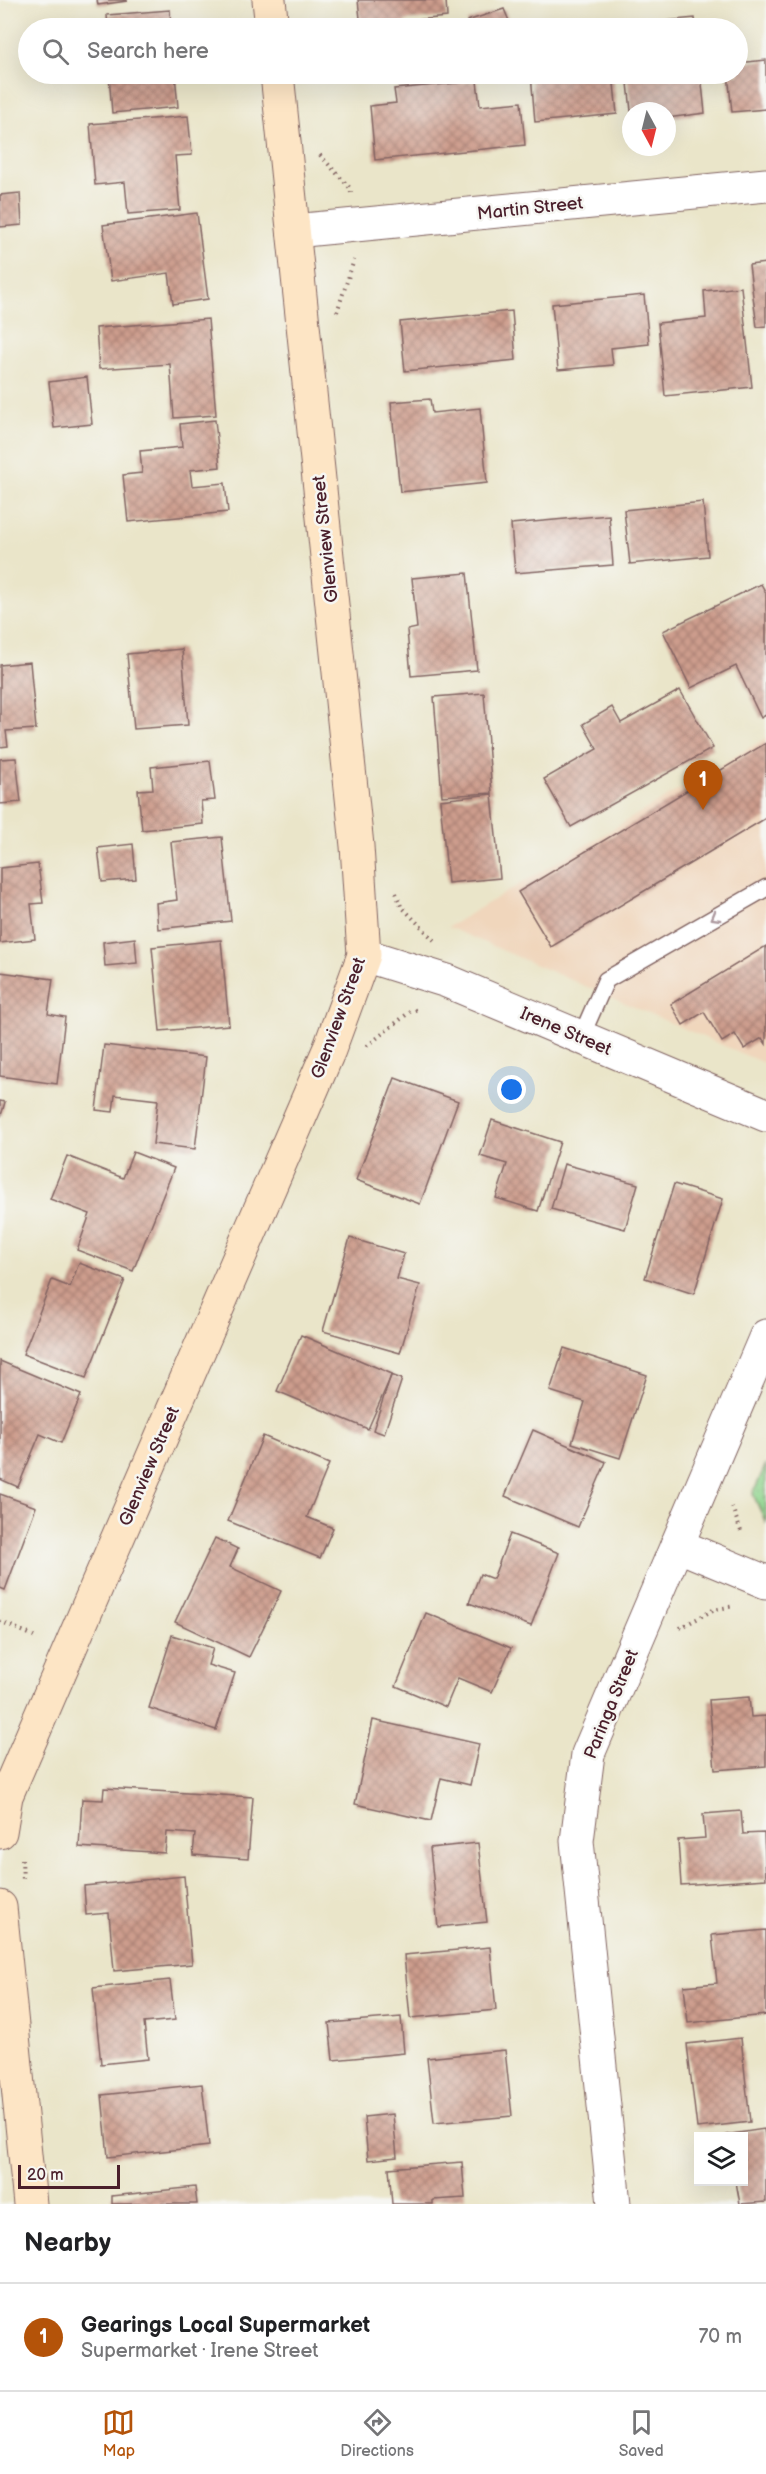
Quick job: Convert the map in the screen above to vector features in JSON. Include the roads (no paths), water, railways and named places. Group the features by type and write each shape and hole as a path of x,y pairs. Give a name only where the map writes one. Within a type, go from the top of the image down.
{"street":[{"path":"269,0 271,18"},
{"name":"Glenview Street","path":"11,1843 6,1796 329,1050 364,955 357,846 278,84"},
{"name":"Martin Street","path":"294,231 766,186"},
{"name":"Irene Street","path":"364,955 447,981 766,1115"},
{"name":"Paringa Street","path":"614,2204 577,1841 588,1754 766,1336"},
{"path":"676,1545 766,1582"},
{"path":"12,1898 30,2204"}],"lane":[{"path":"581,1037 606,980 766,888"}],"place":[{"name":"Gearings Local Supermarket","path":"703,810"}]}
